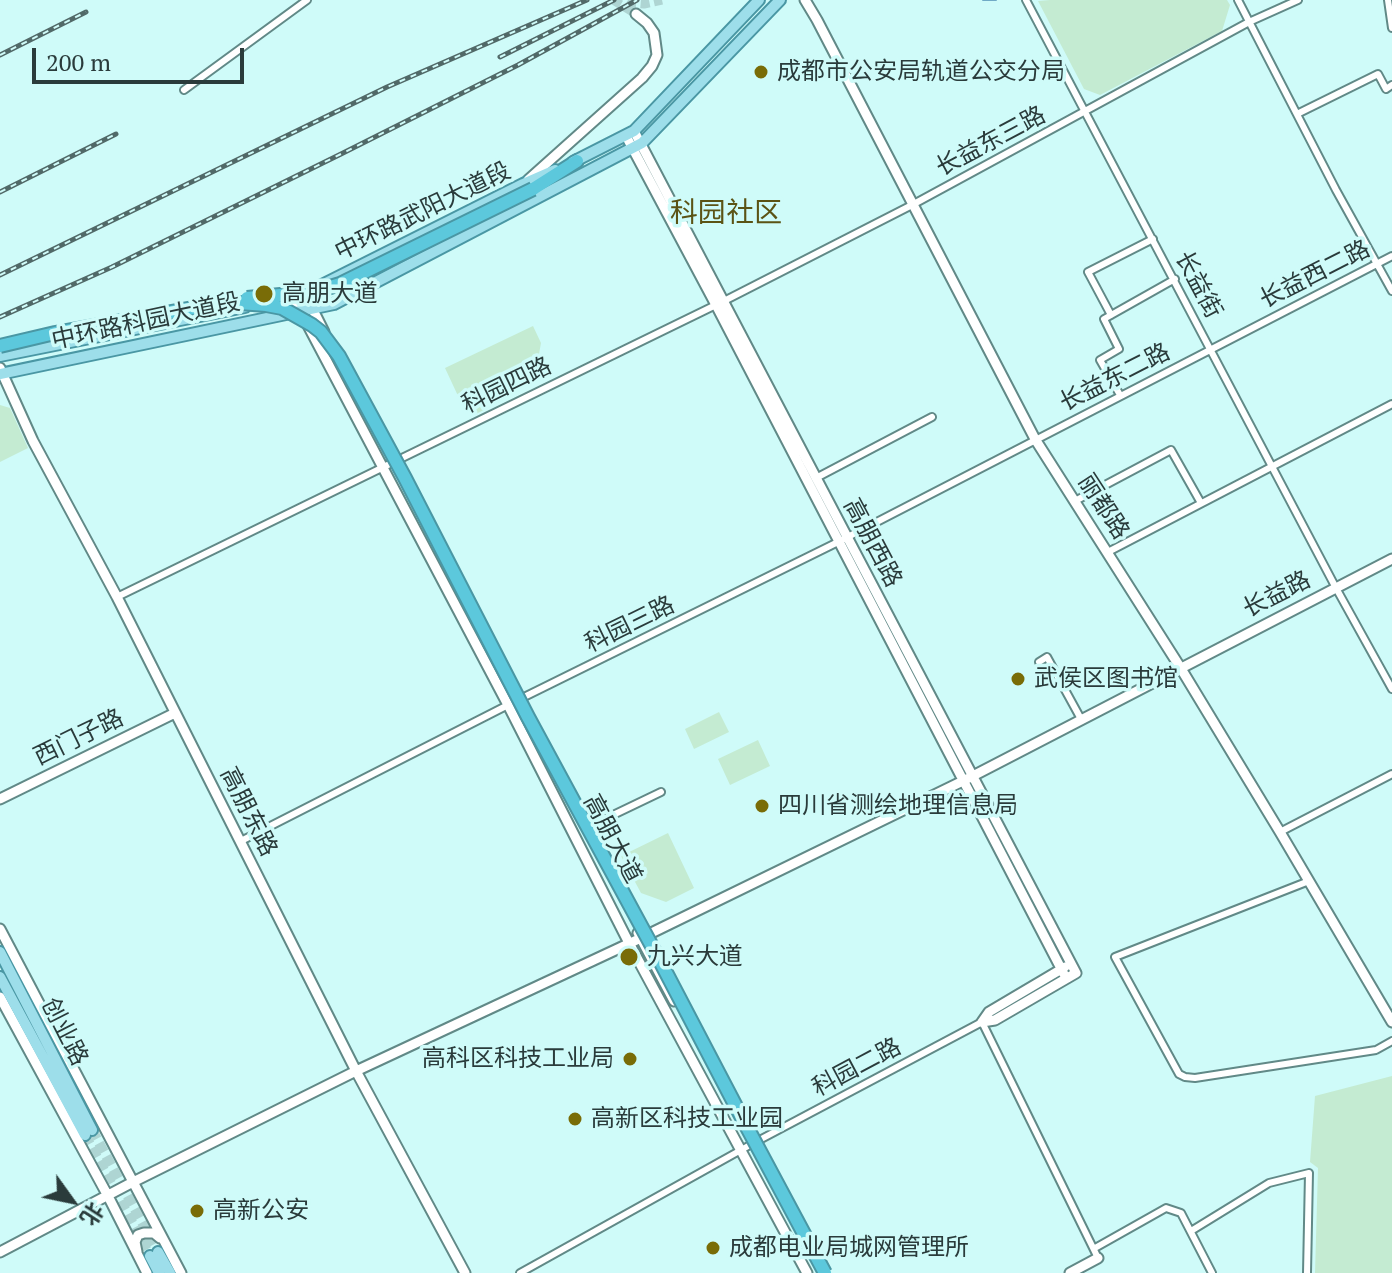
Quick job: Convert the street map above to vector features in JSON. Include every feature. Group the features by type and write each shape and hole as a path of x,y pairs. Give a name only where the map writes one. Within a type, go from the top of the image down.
{"highway":[{"path":"0,346 252,297 314,292 340,284 577,161"},
{"path":"226,302 282,308 312,325 332,345 825,1273"},
{"path":"512,703 547,741 646,924 660,961"}],"main road":[{"path":"577,161 630,134 759,0"},
{"path":"638,145 780,0"},
{"name":"中环路科园大道段","path":"1,372 334,304 638,145"},
{"name":"中环路武阳大道段","path":"0,356 305,294 528,187"},
{"name":"创业路","path":"0,952 88,1132 0,977"},
{"path":"159,1273 154,1254 170,1273"}],"street":[{"path":"184,90 307,0"},
{"name":"丽都路","path":"805,0 1035,439 1180,667 1392,1022"},
{"name":"长益街","path":"1026,0 1392,689"},
{"path":"1238,0 1392,291"},
{"name":"长益东三路","path":"912,205 1249,22 1298,0"},
{"path":"1388,0 1392,28"},
{"path":"528,187 652,66 657,55 654,33 636,14"},
{"path":"1297,114 1378,74 1386,89 1392,85"},
{"name":"高朋西路","path":"630,134 720,303 1063,974 1074,968 973,775 842,540 816,478 720,303"},
{"name":"科园四路","path":"117,597 720,303 912,205"},
{"path":"1111,315 1088,272 1153,239"},
{"name":"长益西二路","path":"1211,348 1392,256"},
{"path":"1120,395 1100,360 1119,349 1104,319 1175,279"},
{"name":"高朋大道","path":"305,294 306,310"},
{"name":"高朋大道","path":"293,297 306,310 388,463 512,703 629,943 818,1273"},
{"name":"长益东二路","path":"1035,439 1211,348"},
{"name":"高朋东路","path":"1,372 33,441 117,597 356,1071 465,1273"},
{"path":"1108,552 1392,404"},
{"path":"816,478 932,417"},
{"name":"科园三路","path":"241,841 842,540 1035,439"},
{"path":"1075,501 1171,450 1201,503"},
{"name":"长益路","path":"1180,667 1392,559"},
{"path":"1039,662 1047,657 1055,682 1081,719"},
{"path":"0,1252 356,1071 641,938 962,781 1180,667"},
{"name":"高朋大道","path":"512,703 584,829 641,938 807,1273"},
{"name":"西门子路","path":"0,799 175,713"},
{"path":"1280,832 1392,774"},
{"path":"584,829 661,792"},
{"path":"1309,881 1115,957 1179,1074 1185,1077 1376,1050 1392,1041"},
{"path":"0,929 181,1273"},
{"path":"1063,974 989,1012 982,1022 1096,1253"},
{"path":"0,997 147,1273"},
{"name":"科园二路","path":"520,1273 982,1022"},
{"path":"1191,1231 1269,1183 1309,1173 1307,1273"},
{"path":"1070,1273 1166,1208 1181,1213 1212,1273"},
{"path":"138,1257 135,1242 138,1235 154,1233 163,1240"}],"green space":[{"path":"1227,0 1230,5 1222,31 1100,95 1084,89 1038,1"},
{"path":"533,326 541,343 535,376 518,384 513,395 476,414 459,398 445,368"},
{"path":"0,405 10,408 28,448 0,462"},
{"path":"719,712 729,732 694,749 685,729"},
{"path":"758,740 770,766 730,785 718,759"},
{"path":"668,833 694,888 666,902 641,893 621,856"},
{"path":"1392,1076 1392,1273 1315,1273 1318,1168 1310,1162 1315,1096"}],"waterway":[{"path":"983,0 996,0"}],"tunnel":[{"path":"613,0 636,14"},
{"path":"628,0 644,4 662,0"},
{"path":"92,1130 158,1252"},
{"path":"85,1135 150,1256"}],"railway":[{"path":"0,275 387,87 587,0"},
{"path":"500,57 614,0"},
{"path":"0,317 112,267 341,154 518,65 637,0"},
{"path":"0,55 86,12"},
{"path":"0,192 116,134"}],"place":[{"name":"成都市公安局轨道公交分局","path":"761,72"},
{"name":"高朋大道","path":"264,294"},
{"name":"武侯区图书馆","path":"1018,679"},
{"name":"四川省测绘地理信息局","path":"762,806"},
{"name":"九兴大道","path":"629,957"},
{"name":"高科区科技工业局","path":"630,1059"},
{"name":"高新区科技工业园","path":"575,1119"},
{"name":"高新公安","path":"197,1211"},
{"name":"成都电业局城网管理所","path":"713,1248"}],"district":[{"name":"科园社区","path":"726,214"}]}
